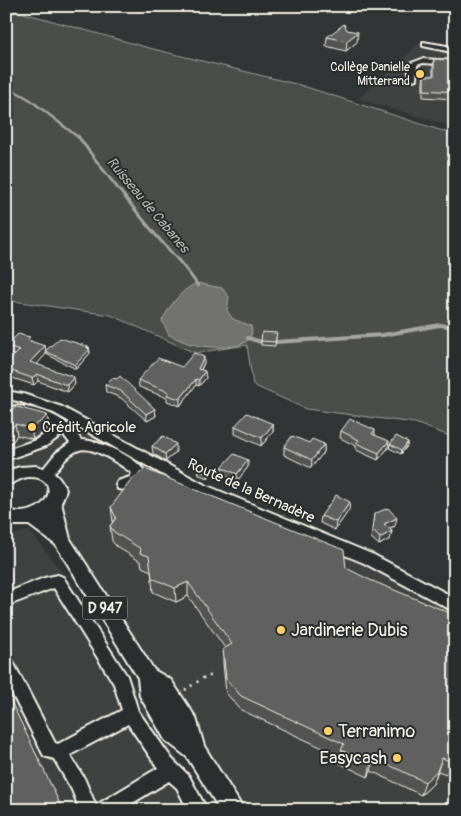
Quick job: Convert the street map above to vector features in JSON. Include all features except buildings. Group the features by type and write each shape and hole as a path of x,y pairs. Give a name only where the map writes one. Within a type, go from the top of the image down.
{"main road":[{"path":"6,516 22,519 41,515 54,505 57,498 56,484 46,474 28,471 8,477"},
{"name":"D 947","path":"54,505 62,540 147,676 150,696 172,733 194,750 233,810"},
{"name":"D 947","path":"32,518 62,540"}],"street":[{"path":"412,79 413,64 454,57 450,49 426,44"},
{"name":"Route de la Bernadère","path":"6,395 19,397 58,410 200,489 369,559 455,606"},
{"path":"7,412 29,413 54,419 73,436 77,444"},
{"path":"6,455 41,443 63,428"},
{"path":"46,474 59,457 77,444 88,443 102,448 138,471 139,475 135,480 123,485"},
{"path":"6,600 49,582 58,581 121,681 131,714 150,743 183,782 198,810"},
{"path":"6,665 50,750 59,752 131,714"},
{"path":"59,752 78,784 88,810"},
{"path":"104,810 171,770"}],"path":[{"path":"179,687 183,692"}],"shaded area":[{"path":"6,8 149,48 300,85 455,135 455,438 415,423 306,409 253,385 247,345 195,353 111,315 6,300"},
{"name":"Collège Danielle Mitterrand","path":"422,41 455,48 455,127 358,99"},
{"path":"197,283 222,288 229,297 227,311 233,319 251,326 251,335 247,341 230,347 208,347 191,344 169,335 162,320 181,294"},
{"path":"6,395 58,410 200,489 369,559 455,606 455,810 233,810 76,559 46,474 6,477"},
{"path":"30,531 77,592 208,810 6,810 6,535"}],"waterway":[{"name":"Ruisseau de Cabanes","path":"6,86 29,99 79,138"},
{"name":"Ruisseau de Cabanes","path":"78,136 115,185 183,265 198,286"},
{"name":"Ruisseau de Cabanes","path":"276,342 383,335 440,325 455,327"},
{"name":"Ruisseau de Cabanes","path":"248,338 261,342"}],"place":[{"name":"Collège Danielle Mitterrand","path":"420,74"},
{"name":"Crédit Agricole","path":"32,427"},
{"name":"Jardinerie Dubis","path":"281,630"},
{"name":"Terranimo","path":"328,731"},
{"name":"Easycash","path":"397,758"}]}
